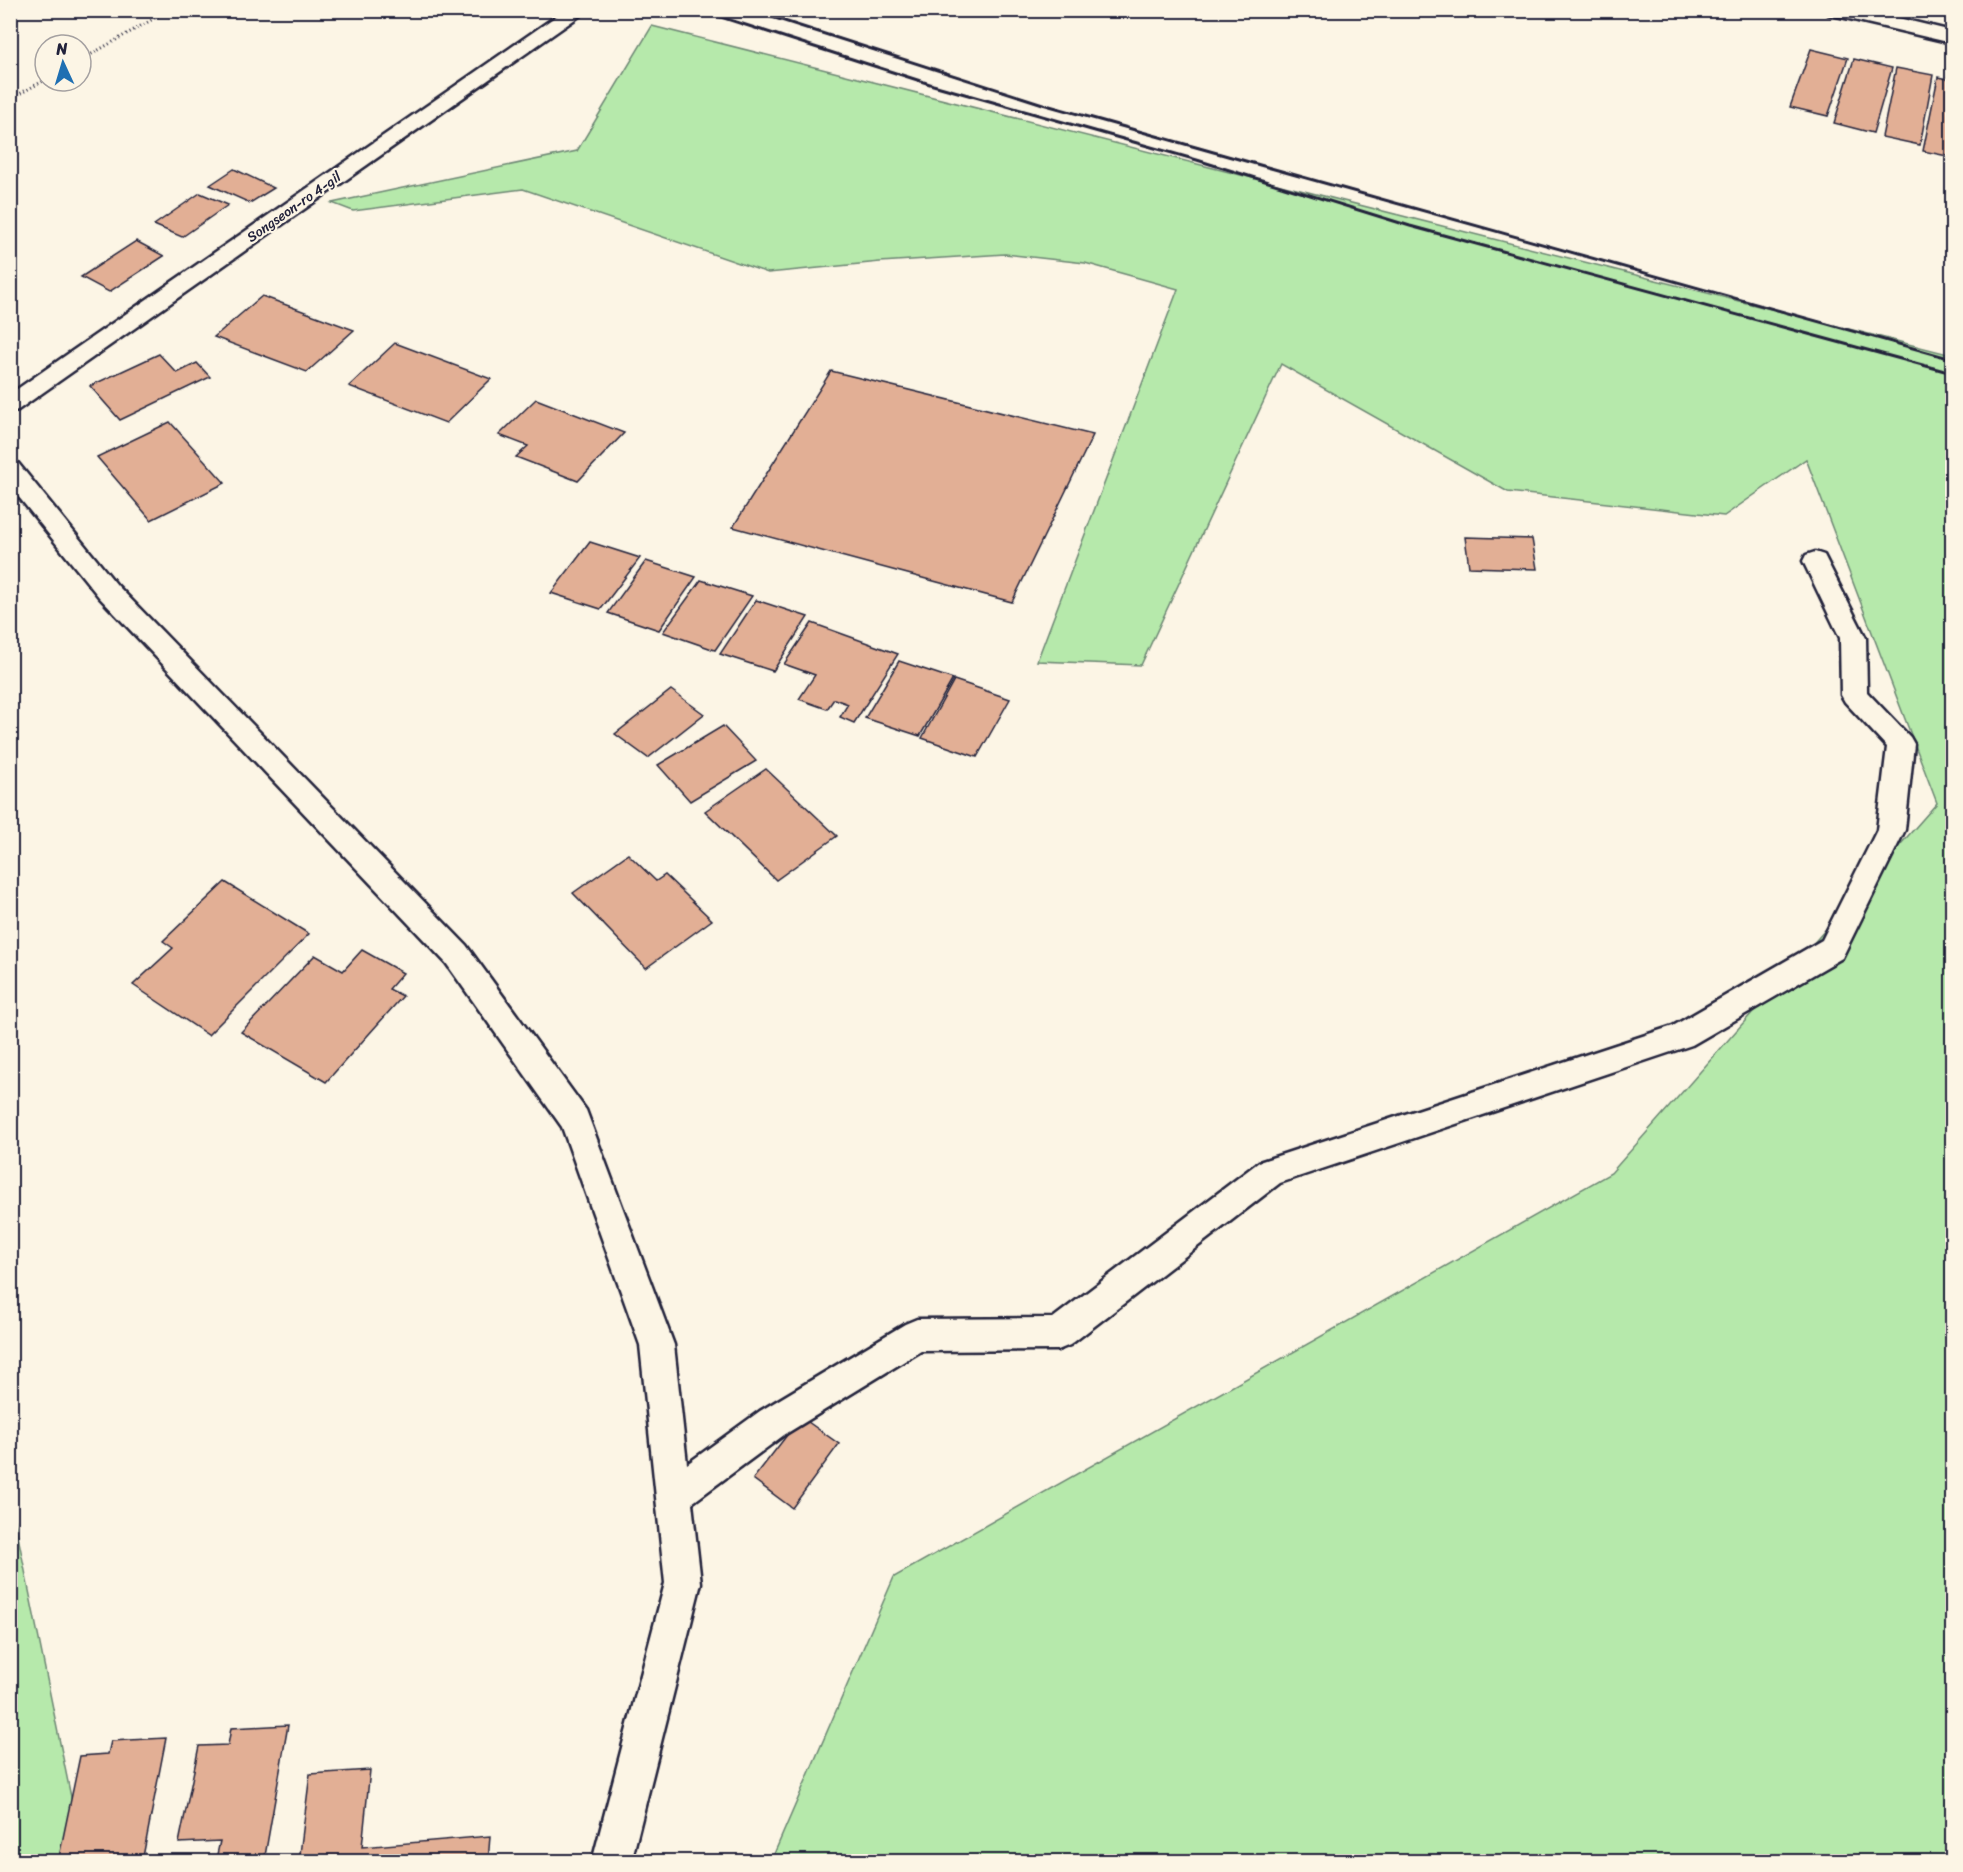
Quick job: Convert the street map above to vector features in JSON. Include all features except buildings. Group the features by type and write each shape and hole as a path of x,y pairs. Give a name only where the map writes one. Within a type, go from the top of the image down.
{"street":[{"path":"1834,10 1953,37"}],"lane":[{"path":"543,10 572,14"},
{"name":"Songseon-ro 4-gil","path":"10,405 572,14"},
{"path":"10,469 108,591 456,954 575,1120 657,1345 683,1583 611,1862"},
{"path":"674,1495 772,1423 917,1335 1058,1334 1270,1172 1682,1036 1832,949 1891,830 1901,744 1854,695 1853,638 1815,561"}],"path":[{"path":"93,53 169,10"},
{"path":"10,99 33,87"}],"green space":[{"path":"652,26 1952,355 1952,1861 771,1861 894,1577 1611,1173 1937,803 1806,459 1724,516 1508,492 1281,364 1141,665 1037,661 1178,289 1085,263 1005,254 880,262 768,273 523,189 353,211 332,203 577,151"},
{"path":"11,1502 84,1861 11,1861"}],"railway":[{"path":"699,10 933,85 1197,160 1410,226 1952,373"},
{"path":"750,10 1046,105 1952,359"}]}
